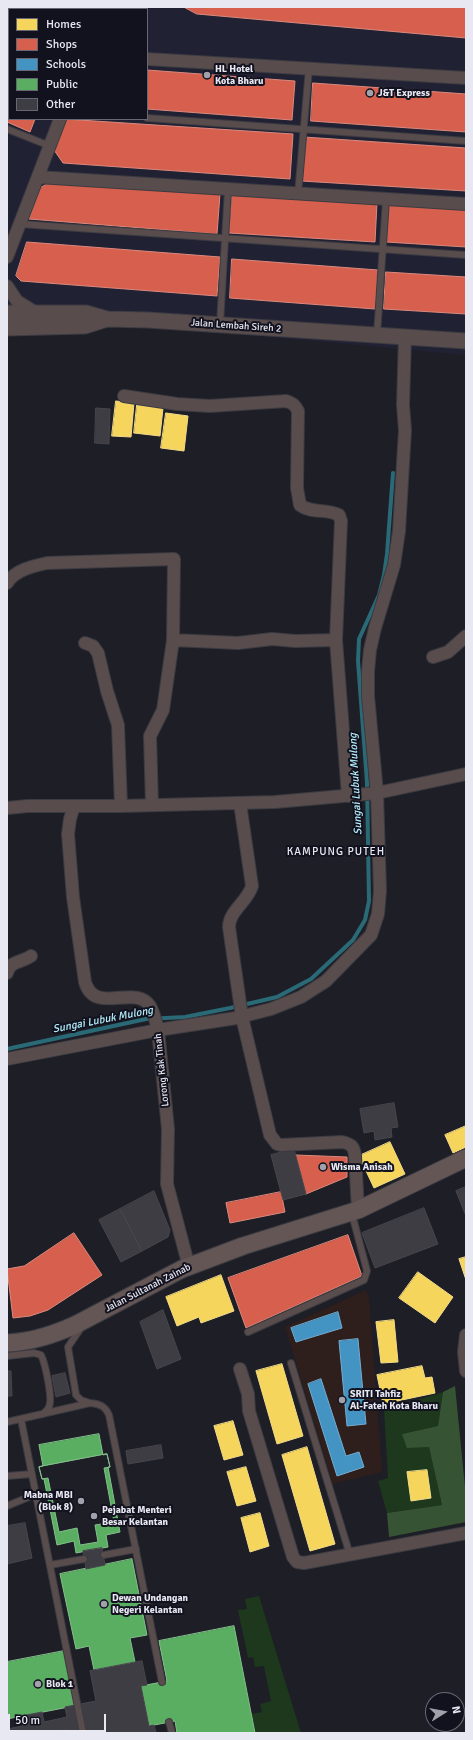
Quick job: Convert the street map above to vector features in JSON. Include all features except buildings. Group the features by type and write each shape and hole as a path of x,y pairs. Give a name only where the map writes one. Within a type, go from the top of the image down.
{"main road":[{"name":"Jalan Sultanah Zainab","path":"355,1211 466,1158"},
{"name":"Jalan Sultanah Zainab","path":"7,1343 51,1335 75,1326 169,1275 243,1246 355,1211 401,1199 466,1171"}],"street":[{"path":"148,59 466,78"},
{"path":"7,257 60,120"},
{"path":"38,177 466,204"},
{"path":"7,286 17,301 38,314"},
{"path":"7,313 86,313 107,319"},
{"name":"Jalan Lembah Sireh 2","path":"7,328 85,326 107,319 148,320 466,341"},
{"path":"7,1059 158,1030 242,1017 271,1009 301,997 326,981 371,935 378,914 380,891 368,696 368,671 370,650 394,565 399,531 405,430 403,405 405,337"},
{"path":"124,396 177,404 210,406 286,401 292,402 296,406 298,411 297,488 300,505 305,509 333,511 339,515 341,521 336,640 348,796"},
{"path":"8,579 18,572 47,563 174,559 173,640 163,710 150,736 152,805"},
{"path":"434,657 441,656 448,652 466,636"},
{"path":"173,640 238,643 272,639 336,640"},
{"path":"86,643 93,646 98,653 107,691 118,725 121,806"},
{"path":"7,808 240,803 348,796 375,793 466,774"},
{"path":"240,803 252,886 250,893 229,923 242,1017 272,1140 280,1145 342,1142 349,1143 354,1147 355,1211"},
{"name":"Lorong Kak Tinah","path":"74,806 68,834 74,897 87,989 92,994 107,999 141,999 149,1005 154,1015 158,1030 168,1129 167,1184 189,1267"},
{"path":"7,973 8,968 11,965 31,956"},
{"path":"466,1335 464,1352 466,1371"},
{"path":"240,1368 248,1394 249,1411 293,1557 297,1562 304,1563 466,1534"}],"lane":[{"path":"298,194 309,68"},
{"path":"148,118 466,141"},
{"path":"7,129 50,146"},
{"path":"220,324 228,189"},
{"path":"377,335 386,199"},
{"path":"20,224 466,255"},
{"path":"248,1332 364,1280 367,1271 355,1211"},
{"path":"89,1318 72,1339 68,1351 76,1395 81,1400 102,1405 109,1415 162,1682"},
{"path":"7,1356 34,1353 41,1355 45,1366 50,1399 49,1407 42,1414"},
{"path":"292,1363 350,1555"},
{"path":"7,1422 90,1403"},
{"path":"21,1419 83,1733"},
{"path":"7,1476 32,1474"},
{"path":"7,1506 36,1494"},
{"path":"104,1555 136,1549"},
{"path":"50,1565 84,1559"},
{"path":"170,1722 172,1733"}],"shaded area":[{"path":"7,7 466,7 466,355 7,313"},
{"name":"SRITI Tahfiz Al-Fateh Kota Bharu","path":"366,1290 369,1299 382,1472 333,1484 285,1327"}],"green space":[{"path":"455,1386 466,1497 466,1522 389,1537 387,1513 442,1505 429,1447 407,1448 402,1434 438,1426 443,1392"},
{"path":"443,1392 438,1426 402,1434 429,1447 442,1505 387,1513 378,1481 388,1478 384,1410"},
{"path":"259,1596 301,1733 255,1733 251,1714 262,1712 260,1704 271,1701 264,1666 255,1667 253,1657 248,1658 238,1610 247,1609 245,1599"}],"waterway":[{"name":"Sungai Lubuk Mulong","path":"7,1049 146,1019 185,1017 277,997 311,979 353,940 365,920 369,901 367,782 358,661 359,639 379,595 384,575 393,473"}],"place":[{"name":"HL Hotel Kota Bharu","path":"207,75"},
{"name":"J&T Express","path":"370,93"},
{"name":"Wisma Anisah","path":"323,1167"},
{"name":"SRITI Tahfiz Al-Fateh Kota Bharu","path":"342,1400"},
{"name":"Mabna MBI (Blok 8)","path":"81,1501"},
{"name":"Pejabat Menteri Besar Kelantan","path":"94,1516"},
{"name":"Dewan Undangan Negeri Kelantan","path":"104,1604"},
{"name":"Blok 1","path":"38,1684"}],"district":[{"name":"KAMPUNG PUTEH","path":"336,852"}]}
